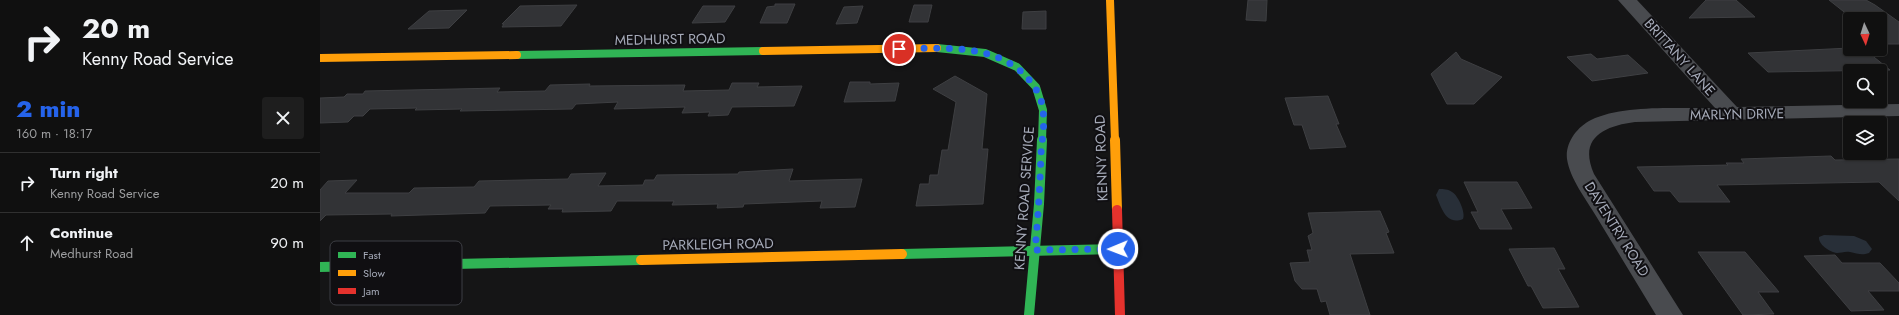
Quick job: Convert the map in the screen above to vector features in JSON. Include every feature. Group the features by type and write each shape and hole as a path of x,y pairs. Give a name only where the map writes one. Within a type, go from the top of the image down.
{"street":[{"name":"KENNY ROAD","path":"1110,0 1120,315"},
{"name":"BRITTANY LANE","path":"1627,0 1732,114"},
{"name":"MEDHURST ROAD","path":"320,58 946,48 985,53 1016,67"},
{"name":"KENNY ROAD SERVICE","path":"1016,67 1036,86 1043,110 1039,204 1029,315"},
{"name":"MARLYN DRIVE","path":"1582,140 1590,130 1601,122 1618,118 1899,110"},
{"name":"DAVENTRY ROAD","path":"1582,140 1578,153 1581,168 1589,185 1670,315"},
{"name":"PARKLEIGH ROAD","path":"462,264 1118,249"},
{"name":"PARKLEIGH ROAD","path":"320,267 330,267"}],"shaded area":[{"path":"1439,189 1449,190 1457,197 1461,204 1464,216 1463,219 1452,220 1448,218 1442,210 1436,195"},
{"path":"1824,235 1854,236 1866,241 1872,249 1869,253 1864,254 1848,252 1837,253 1828,249 1820,242 1819,237"}],"building":[{"path":"1248,0 1267,0 1266,21 1246,20"},
{"path":"1706,0 1736,0 1755,17 1689,18"},
{"path":"1829,0 1866,0 1885,12 1844,12"},
{"path":"775,4 795,4 787,23 760,23 767,7 775,6"},
{"path":"577,5 561,26 502,27 504,24 502,24 520,6"},
{"path":"914,5 932,5 928,22 909,22"},
{"path":"703,6 735,6 725,22 692,23"},
{"path":"863,6 857,23 836,24 844,7"},
{"path":"467,10 449,28 408,29 429,11"},
{"path":"1046,11 1046,29 1022,29 1023,12"},
{"path":"1887,14 1899,22 1899,44 1887,44"},
{"path":"1843,48 1843,56 1873,56 1883,64 1843,64 1843,71 1768,72 1748,53"},
{"path":"1456,52 1461,59 1502,77 1474,104 1447,104 1431,74"},
{"path":"1591,54 1597,59 1628,55 1648,73 1592,81 1567,57"},
{"path":"955,76 987,94 982,149 988,149 983,204 916,206 920,184 929,184 930,175 938,175 942,150 948,150 956,102 933,89"},
{"path":"850,82 870,82 870,84 899,83 895,101 844,102"},
{"path":"732,83 759,83 757,87 802,86 794,106 732,107 728,115 708,116 710,112 682,113 685,107 614,109 618,102 576,104 572,109 460,111 462,109 370,109 363,116 354,116 348,122 320,123 320,98 344,97 347,94 363,94 365,91 500,88 497,92 545,91 550,85 590,84 589,86 685,85 683,91 729,90"},
{"path":"1328,96 1339,124 1336,124 1346,147 1310,149 1302,125 1294,125 1285,98"},
{"path":"1831,156 1835,160 1899,159 1899,201 1879,182 1717,185 1730,202 1679,202 1670,191 1654,191 1637,167 1728,165 1726,163 1744,163 1741,159"},
{"path":"793,169 789,181 862,179 855,207 820,208 822,201 744,204 743,207 717,208 718,204 672,205 674,201 617,201 611,211 562,212 563,209 548,209 551,205 490,206 485,213 391,216 392,214 326,215 320,221 320,190 328,181 357,180 345,193 409,193 414,188 474,187 479,181 568,179 571,174 606,173 598,186 643,185 645,180 654,180 657,175 738,174 739,172"},
{"path":"1464,182 1517,182 1532,208 1501,209 1512,229 1480,229 1471,212 1478,212"},
{"path":"1380,211 1389,232 1386,233 1394,253 1350,254 1370,315 1330,315 1326,301 1321,302 1317,289 1302,289 1295,281 1290,263 1310,262 1307,250 1312,250 1308,236 1313,233 1308,213"},
{"path":"1554,248 1565,269 1558,269 1579,307 1543,308 1531,286 1528,286 1509,249"},
{"path":"1698,252 1745,252 1779,292 1758,292 1774,314 1743,315"},
{"path":"1835,255 1842,263 1880,263 1899,283 1899,291 1868,291 1884,310 1851,311 1804,256"}],"traffic: fast":[{"path":"937,48 985,53 1017,67 1036,87 1043,110 1039,204 1029,315"},
{"path":"517,55 763,51"},
{"path":"902,254 1117,249"},
{"path":"462,264 641,260"},
{"path":"320,267 330,267"}],"traffic: slow":[{"path":"1110,0 1117,210"},
{"path":"763,51 937,48"},
{"path":"320,58 517,55"},
{"path":"641,260 902,254"}],"traffic: jam":[{"path":"1117,210 1120,315"}],"route":[{"path":"899,49 966,49 985,53 1016,67 1036,86 1043,110 1039,204 1035,250 1118,249"}]}
